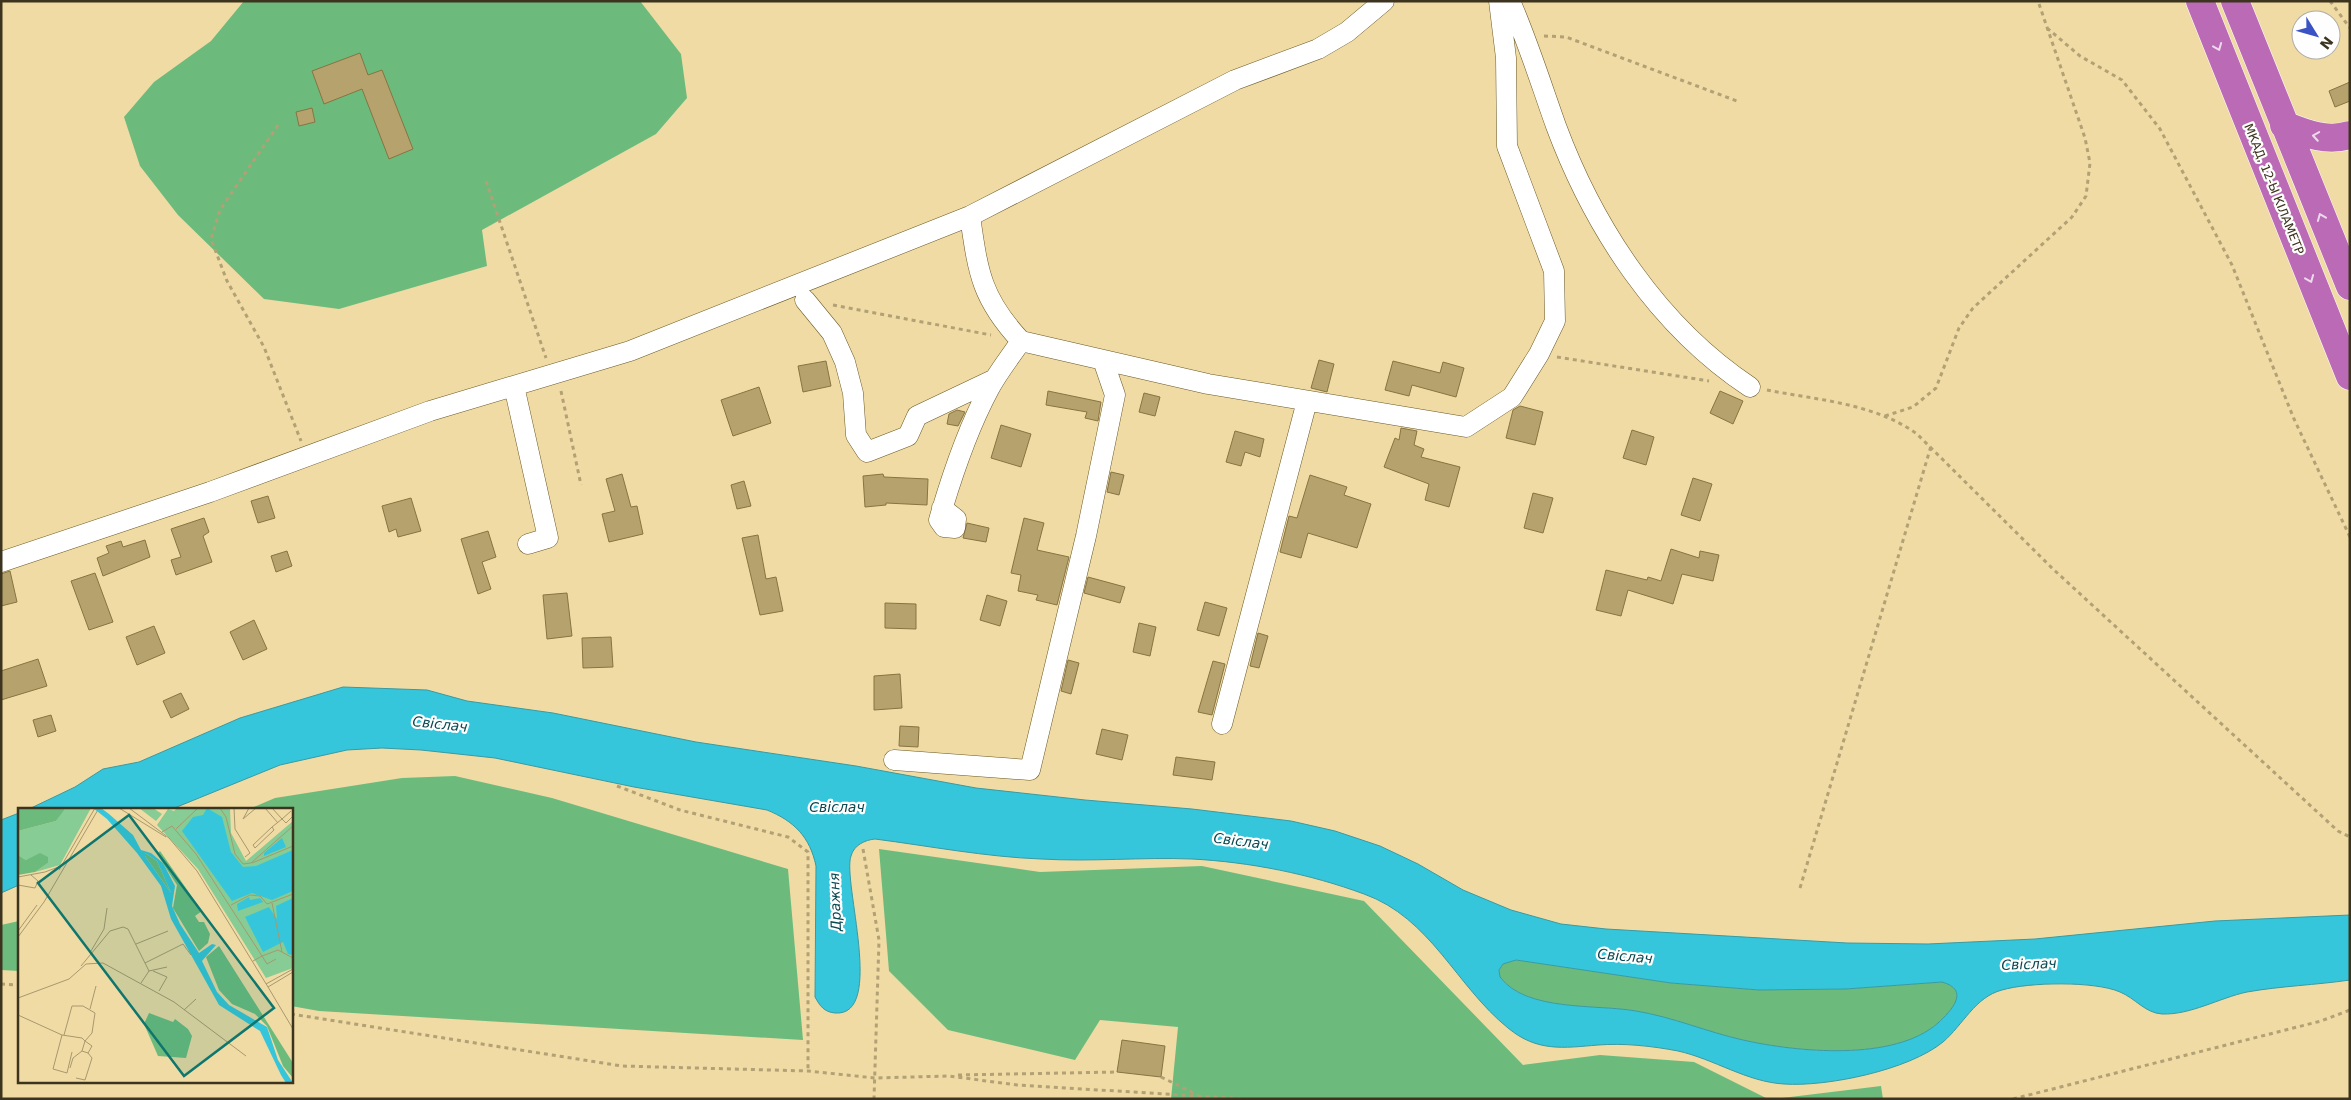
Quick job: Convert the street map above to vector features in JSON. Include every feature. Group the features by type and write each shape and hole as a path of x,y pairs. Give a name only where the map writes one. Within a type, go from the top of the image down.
{"highway":[{"name":"МКАД, 12-Ы КІЛАМЕТР","path":"2200,1 2350,376"},
{"path":"2236,1 2284,125 2349,273"},
{"path":"2284,125 2314,137 2342,138 2350,135"}],"street":[{"path":"1,562 210,492 307,455 430,412 630,351 970,216 1235,80 1318,49 1347,32 1384,1"},
{"path":"970,216 977,262 988,298 1003,321 1021,341 1208,384 1466,427 1512,397 1539,354 1555,321 1554,271 1508,146 1506,58 1499,1"},
{"path":"1510,1 1528,41 1557,127 1593,207 1611,240 1631,271 1684,334 1732,375 1750,387"},
{"path":"805,300 832,333 845,362 853,393 856,435 867,452 908,436 917,416 996,379"},
{"path":"942,508 963,444 996,379 1021,341"},
{"path":"894,760 1030,770 1086,536 1115,395 1103,360"},
{"path":"514,386 548,538 528,544"},
{"path":"1222,724 1306,400"}],"path":[{"path":"1884,416 1913,408 1936,388 1959,328 1973,308 2072,217 2086,196 2090,163 2085,138 2038,1"},
{"path":"2330,1 2350,28"},
{"path":"2047,28 2080,56 2122,80 2160,129 2232,265 2294,419 2350,537"},
{"path":"1528,41 1546,35 1566,37 1736,101"},
{"path":"278,125 220,210 211,240 227,281 264,347 307,455"},
{"path":"486,181 539,339 555,374 581,485"},
{"path":"805,300 1021,341"},
{"path":"1800,888 1930,446 2053,569 2338,831 2350,837"},
{"path":"617,786 680,810 788,837 808,852 808,1071"},
{"path":"863,849 879,940 874,1099"},
{"path":"1,984 18,986"},
{"path":"2013,1099 2321,1021 2350,1010"},
{"path":"292,1014 622,1066 808,1071 874,1078 1118,1072"},
{"path":"948,1076 1017,1085 1248,1099"},
{"path":"1161,1077 1201,1096"}],"green space":[{"path":"244,1 640,1 681,54 687,98 656,134 482,230 487,266 339,309 264,299 178,215 140,166 124,117 154,82 211,41"},
{"path":"455,776 552,798 788,869 803,1040 319,1011 292,1006 292,808 251,808 275,798 402,778"},
{"path":"879,849 1040,872 1202,866 1364,901 1523,1065 1600,1055 1694,1062 1768,1099 1171,1099 1178,1027 1100,1020 1075,1060 948,1030 889,971"},
{"path":"18,921 18,971 1,970 1,925"},
{"path":"1516,960 1671,983 1759,990 1846,989 1942,982 1951,986 1957,995 1953,1007 1938,1023 1919,1035 1896,1044 1871,1049 1844,1051 1790,1048 1743,1040 1636,1011 1563,1005 1527,996 1512,988 1500,977 1499,970 1503,964"},
{"path":"1881,1086 1883,1099 1774,1099"}],"water":[{"name":"Свіслач","path":"343,687 427,690 467,701 553,713 696,742 856,766 976,788 1192,809 1291,821 1335,831 1380,846 1418,864 1463,890 1511,910 1561,924 1606,929 1847,943 1928,944 2035,939 2215,921 2350,915 2350,980 2247,992 2173,1014 2150,1011 2120,992 2109,988 2079,984 2045,984 2014,987 2002,990 1984,999 1943,1042 1910,1061 1867,1075 1822,1083 1784,1084 1757,1079 1705,1059 1668,1049 1618,1044 1551,1047 1529,1041 1508,1028 1490,1011 1442,954 1407,919 1387,905 1364,894 1301,875 1258,866 1192,859 1060,860 1020,858 875,839 857,846 851,856 850,870 859,945 860,972 858,994 850,1008 835,1013 823,1008 815,997 816,866 810,847 805,838 793,825 777,814 767,810 634,787 495,758 382,748 347,750 280,765 174,808 31,808 75,787 103,769 139,762 240,718","holes":["1516,960 1671,983 1759,990 1846,989 1942,982 1951,986 1957,995 1953,1007 1938,1023 1919,1035 1896,1044 1871,1049 1844,1051 1816,1050 1790,1048 1743,1040 1636,1011 1563,1005 1544,1001 1527,996 1512,988 1500,977 1499,970 1503,964"]},
{"path":"18,813 18,885 1,893 1,820"}],"building":[{"path":"360,53 368,75 382,70 413,149 389,159 362,89 324,104 312,71"},
{"path":"2350,82 2350,101 2335,107 2329,91"},
{"path":"312,108 315,122 299,126 296,112"},
{"path":"1319,360 1334,364 1327,392 1311,388"},
{"path":"826,361 831,386 803,392 798,366"},
{"path":"1393,361 1440,373 1443,362 1464,368 1456,397 1412,385 1409,396 1385,390"},
{"path":"759,387 771,423 733,436 721,400"},
{"path":"1048,391 1101,402 1098,421 1085,418 1087,412 1046,405"},
{"path":"1720,391 1743,401 1733,424 1710,413"},
{"path":"1144,393 1160,397 1155,416 1139,412"},
{"path":"1520,406 1543,412 1535,445 1506,438 1513,410"},
{"path":"957,410 965,412 958,426 947,424 949,414"},
{"path":"1001,425 1031,434 1021,467 991,458"},
{"path":"1401,428 1417,431 1414,445 1424,449 1421,457 1460,467 1449,507 1425,500 1429,484 1384,467 1395,438 1399,440"},
{"path":"1632,430 1654,437 1646,465 1623,458"},
{"path":"1235,431 1264,439 1260,457 1245,452 1241,466 1226,462"},
{"path":"1111,472 1124,475 1119,495 1107,492"},
{"path":"622,474 631,507 637,506 643,534 609,542 602,514 615,511 606,479"},
{"path":"883,474 884,477 928,479 927,505 886,503 886,505 865,507 863,476"},
{"path":"1310,475 1347,487 1344,495 1371,504 1357,548 1308,533 1301,558 1280,552 1289,516 1297,518"},
{"path":"1693,478 1712,484 1700,521 1681,515"},
{"path":"744,481 751,506 737,509 731,485"},
{"path":"1533,493 1553,498 1543,533 1524,528"},
{"path":"268,496 275,518 258,523 251,501"},
{"path":"411,498 421,531 398,537 396,529 389,532 382,506"},
{"path":"204,518 209,532 203,536 212,562 176,575 171,560 181,557 171,529"},
{"path":"1024,518 1044,523 1037,550 1069,557 1057,605 1036,600 1038,595 1018,591 1021,575 1011,573"},
{"path":"967,523 989,528 986,542 963,538"},
{"path":"488,531 496,557 482,562 491,589 478,594 461,539"},
{"path":"758,535 766,579 776,577 783,611 760,615 742,538"},
{"path":"145,540 150,557 103,576 97,558 109,553 106,546 121,541 123,547"},
{"path":"1671,549 1699,558 1700,551 1719,555 1713,581 1682,574 1673,604 1628,590 1621,616 1596,610 1606,570 1647,580 1648,577 1661,581"},
{"path":"287,551 292,566 276,572 271,556"},
{"path":"10,571 17,602 1,606 1,574"},
{"path":"95,573 113,622 89,630 71,581"},
{"path":"1088,577 1125,587 1120,603 1084,593"},
{"path":"567,593 572,636 547,639 543,595"},
{"path":"987,595 1007,601 1000,626 980,620"},
{"path":"1205,602 1227,608 1219,636 1197,630"},
{"path":"885,603 916,604 916,629 885,628"},
{"path":"254,620 267,649 243,660 230,632"},
{"path":"1139,623 1156,627 1150,656 1133,652"},
{"path":"154,626 165,653 137,665 126,637"},
{"path":"1258,633 1268,636 1259,668 1250,666"},
{"path":"611,637 613,667 583,668 582,638"},
{"path":"38,659 47,686 1,700 1,671"},
{"path":"1068,660 1079,663 1071,694 1061,691"},
{"path":"1213,661 1225,664 1212,715 1198,712"},
{"path":"900,674 902,708 874,710 874,676"},
{"path":"181,693 189,709 171,718 163,701"},
{"path":"51,715 56,731 38,737 33,720"},
{"path":"900,726 919,727 918,747 899,746"},
{"path":"1102,729 1128,735 1122,760 1096,754"},
{"path":"1176,757 1215,762 1212,780 1173,775"},
{"path":"1122,1040 1165,1046 1161,1077 1117,1072"}],"water label":[{"name":"Дражня","path":"835,902"}]}
